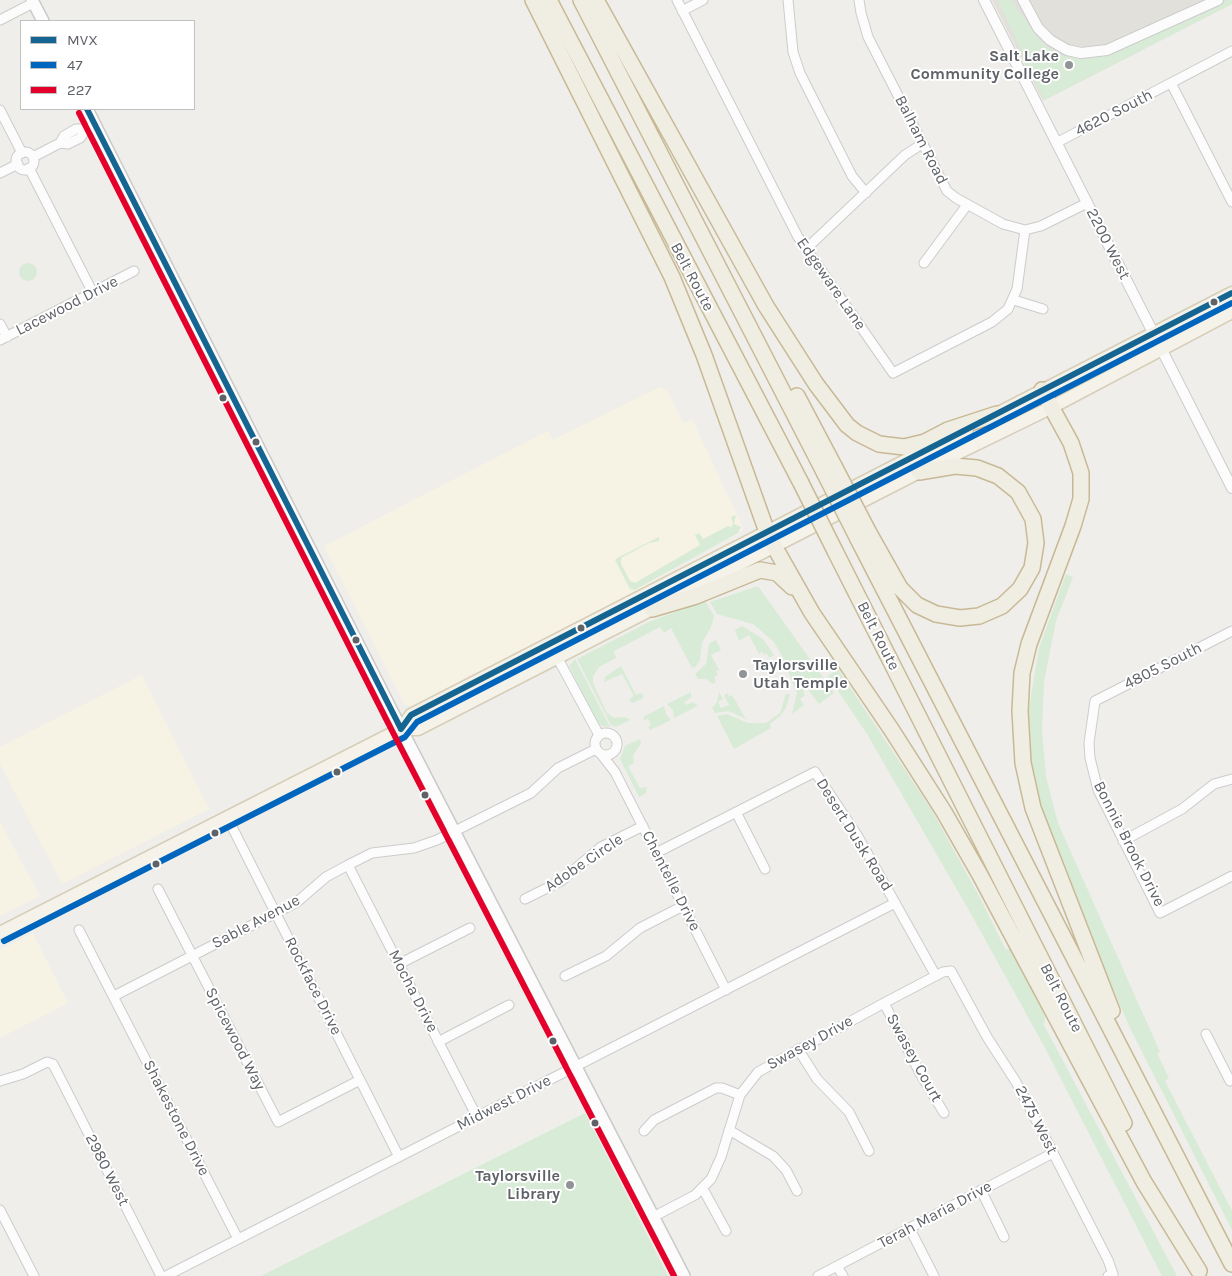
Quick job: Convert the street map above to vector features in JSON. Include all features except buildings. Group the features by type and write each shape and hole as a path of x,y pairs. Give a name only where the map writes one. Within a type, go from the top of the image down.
{"highway":[{"path":"534,0 672,277 711,374 767,532 812,613"},
{"name":"Belt Route","path":"549,0 836,551 1200,1273"},
{"name":"Belt Route","path":"581,0 726,283 864,536 1232,1264"},
{"path":"596,0 766,306 816,384 847,425 862,436 879,444 904,446 925,442 948,430 997,414"},
{"path":"1042,390 1071,443 1081,473 1081,499 1073,526 1029,644 1022,673 1020,711 1023,763 1033,808 1046,845 1144,1092"},
{"path":"864,536 900,588 917,605 936,614 960,618 979,616 1002,606 1020,589 1034,562 1036,537 1030,513 1018,492 998,476 977,468 955,466 919,472"},
{"path":"652,609 696,596 749,573 764,570 777,573 784,578 812,613 892,729 944,812 1144,1182 1200,1273"}],"main road":[{"path":"33,1 42,20"},
{"path":"87,110 91,127 684,1276"},
{"path":"401,729 411,715 1232,294"},
{"path":"0,933 401,729 418,729 919,472 1052,407 1232,312"}],"street":[{"name":"Edgeware Lane","path":"677,0 792,227 893,373 992,322 1008,310 1014,300"},
{"path":"682,11 702,0"},
{"path":"788,0 791,41 798,68 852,176 866,193"},
{"name":"Balham Road","path":"860,0 861,13 868,37 947,191 967,205 1003,224 1025,230"},
{"name":"2200 West","path":"984,0 1232,488"},
{"path":"1023,0 1038,28 1050,40 1067,50 1081,53 1106,50 1218,0"},
{"path":"0,20 33,1"},
{"name":"4620 South","path":"1056,143 1232,51"},
{"path":"1171,83 1232,202"},
{"path":"0,110 22,153"},
{"path":"33,157 60,143 68,144 80,138 91,127"},
{"path":"806,249 905,155 922,144"},
{"path":"28,152 33,157 33,164 30,168 23,169 18,164 17,158 22,153 28,152"},
{"path":"0,173 18,164"},
{"path":"30,168 93,293"},
{"path":"1043,308 1014,300 1025,230 1041,226 1087,203"},
{"path":"924,263 967,205"},
{"name":"Lacewood Drive","path":"3,338 134,271"},
{"path":"0,324 3,338"},
{"name":"4805 South","path":"1095,701 1232,631"},
{"path":"557,658 599,735"},
{"name":"Bonnie Brook Drive","path":"1095,701 1089,743 1093,774 1101,796 1160,913 1232,876"},
{"path":"615,772 618,744 615,736 607,733 599,735 595,743 599,751 610,754 616,750"},
{"name":"Sable Avenue","path":"114,996 297,902 326,877 348,865 372,853 426,845 531,793 558,768 599,751"},
{"name":"Chentelle Drive","path":"599,751 615,772 726,990"},
{"name":"Desert Dusk Road","path":"656,853 815,772 848,820 936,976"},
{"path":"1124,841 1182,809 1214,784 1232,779"},
{"path":"736,812 765,869"},
{"name":"Rockface Drive","path":"227,816 399,1157"},
{"name":"Adobe Circle","path":"525,899 561,881 602,847 643,826"},
{"name":"Mocha Drive","path":"348,865 477,1117"},
{"name":"Spicewood Way","path":"158,889 278,1122 360,1080"},
{"name":"Midwest Drive","path":"166,1276 895,902"},
{"path":"565,976 606,956 632,933 684,906"},
{"path":"399,964 470,928"},
{"name":"Shakestone Drive","path":"79,930 238,1239"},
{"name":"Swasey Drive","path":"653,1217 703,1189 716,1169 740,1095 758,1072 884,1003 936,976 951,971"},
{"name":"2475 West","path":"951,971 987,1037 1016,1082 1108,1260 1110,1275"},
{"name":"Swasey Court","path":"884,1003 921,1075 944,1113"},
{"path":"438,1042 509,1005"},
{"path":"1206,1034 1230,1081 1232,1080"},
{"path":"798,1049 817,1079 849,1112 869,1151"},
{"name":"2980 West","path":"0,1081 22,1074 47,1062 53,1064 161,1276"},
{"path":"644,1131 654,1120 716,1088 722,1088 740,1095"},
{"path":"729,1130 773,1156 786,1170 797,1191"},
{"name":"Terah Maria Drive","path":"818,1276 910,1229 980,1190 1053,1154"},
{"path":"703,1189 726,1231"},
{"path":"980,1190 1004,1236"},
{"path":"0,1210 3,1221 34,1276"},
{"path":"910,1229 934,1276"},
{"path":"838,1266 843,1276"}],"shaded area":[{"name":"Salt Lake Community College","path":"992,0 1232,0 1232,4 1043,101"},
{"path":"660,387 667,390 683,423 692,419 743,528 741,532 690,559 642,588 411,706 405,705 324,546 548,431 553,440"},
{"path":"142,675 209,809 62,884 0,764 0,747"},
{"path":"0,822 40,896 0,916"},
{"path":"33,933 68,1003 0,1038 0,950"}],"green space":[{"path":"998,0 1011,0 1038,38 1049,48 1067,57 1085,59 1111,54 1228,0 1232,0 1232,4 1044,100"},
{"path":"24,263 32,263 37,268 35,279 24,281 19,276 19,268"},
{"path":"736,515 734,524 741,527 738,533 635,590 630,589 615,560 619,557 659,537 659,541 649,543 621,558 621,564 630,581 635,583 700,545 695,535 699,533 703,539 728,526 732,527 731,517"},
{"path":"1066,574 1073,577 1056,621 1044,682 1042,730 1046,777 1058,823 1160,1052 1157,1053 1169,1078 1165,1081 1232,1211 1232,1230 1129,1026 1045,830 1030,765 1029,708 1039,648"},
{"path":"758,586 834,693 819,704 807,688 803,692 805,695 800,699 804,705 792,714 797,693 781,654 773,641 753,624 717,614 710,602"},
{"path":"705,601 714,616 711,627 702,643 700,661 695,667 692,668 671,628 664,633 660,627 614,651 616,658 599,667 593,676 593,683 607,713 614,718 625,717 630,720 616,727 611,725 577,659 651,621"},
{"path":"742,626 763,639 774,655 769,658 767,653 764,655 762,651 759,654 749,635 739,641 735,630"},
{"path":"716,640 721,650 711,655 719,670 716,671 718,675 714,677 716,682 713,684 706,679 698,679 695,674 706,664 709,644"},
{"path":"575,659 611,727 602,726 597,722 569,666"},
{"path":"621,666 636,695 641,693 643,695 643,698 633,703 629,700 634,696 622,674 604,682 605,677"},
{"path":"838,669 931,809 978,894 1006,950 1010,948 1045,1016 1044,1025 1177,1276 1162,1276 1044,1046 971,914 867,734 828,676"},
{"path":"691,692 691,698 684,702 686,705 693,702 698,706 674,718 673,710 667,704"},
{"path":"719,692 723,699 718,702 721,708 729,705 724,695 728,693 729,697 732,695 746,719 729,711 715,713 712,708 717,702"},
{"path":"786,694 790,694 786,708 770,724 771,728 734,749 717,716 727,714 748,723 766,723 780,713"},
{"path":"664,706 666,714 671,720 650,730 648,727 651,725 648,719 645,720 643,717"},
{"path":"640,739 641,744 633,755 634,763 628,766 640,788 647,787 646,793 639,797 620,759 625,746"},
{"path":"585,1113 668,1276 261,1276 481,1165"}],"transit line":[{"name":"MVX","path":"88,110 401,729"},
{"name":"227","path":"79,113 386,719 674,1276"},
{"name":"MVX","path":"401,729 411,715 1232,293"},
{"name":"47","path":"4,941 405,737 417,722 1232,303"}],"place":[{"name":"Salt Lake Community College","path":"1069,65"},
{"name":"Taylorsville Utah Temple","path":"743,674"},
{"name":"Taylorsville Library","path":"570,1185"}]}
